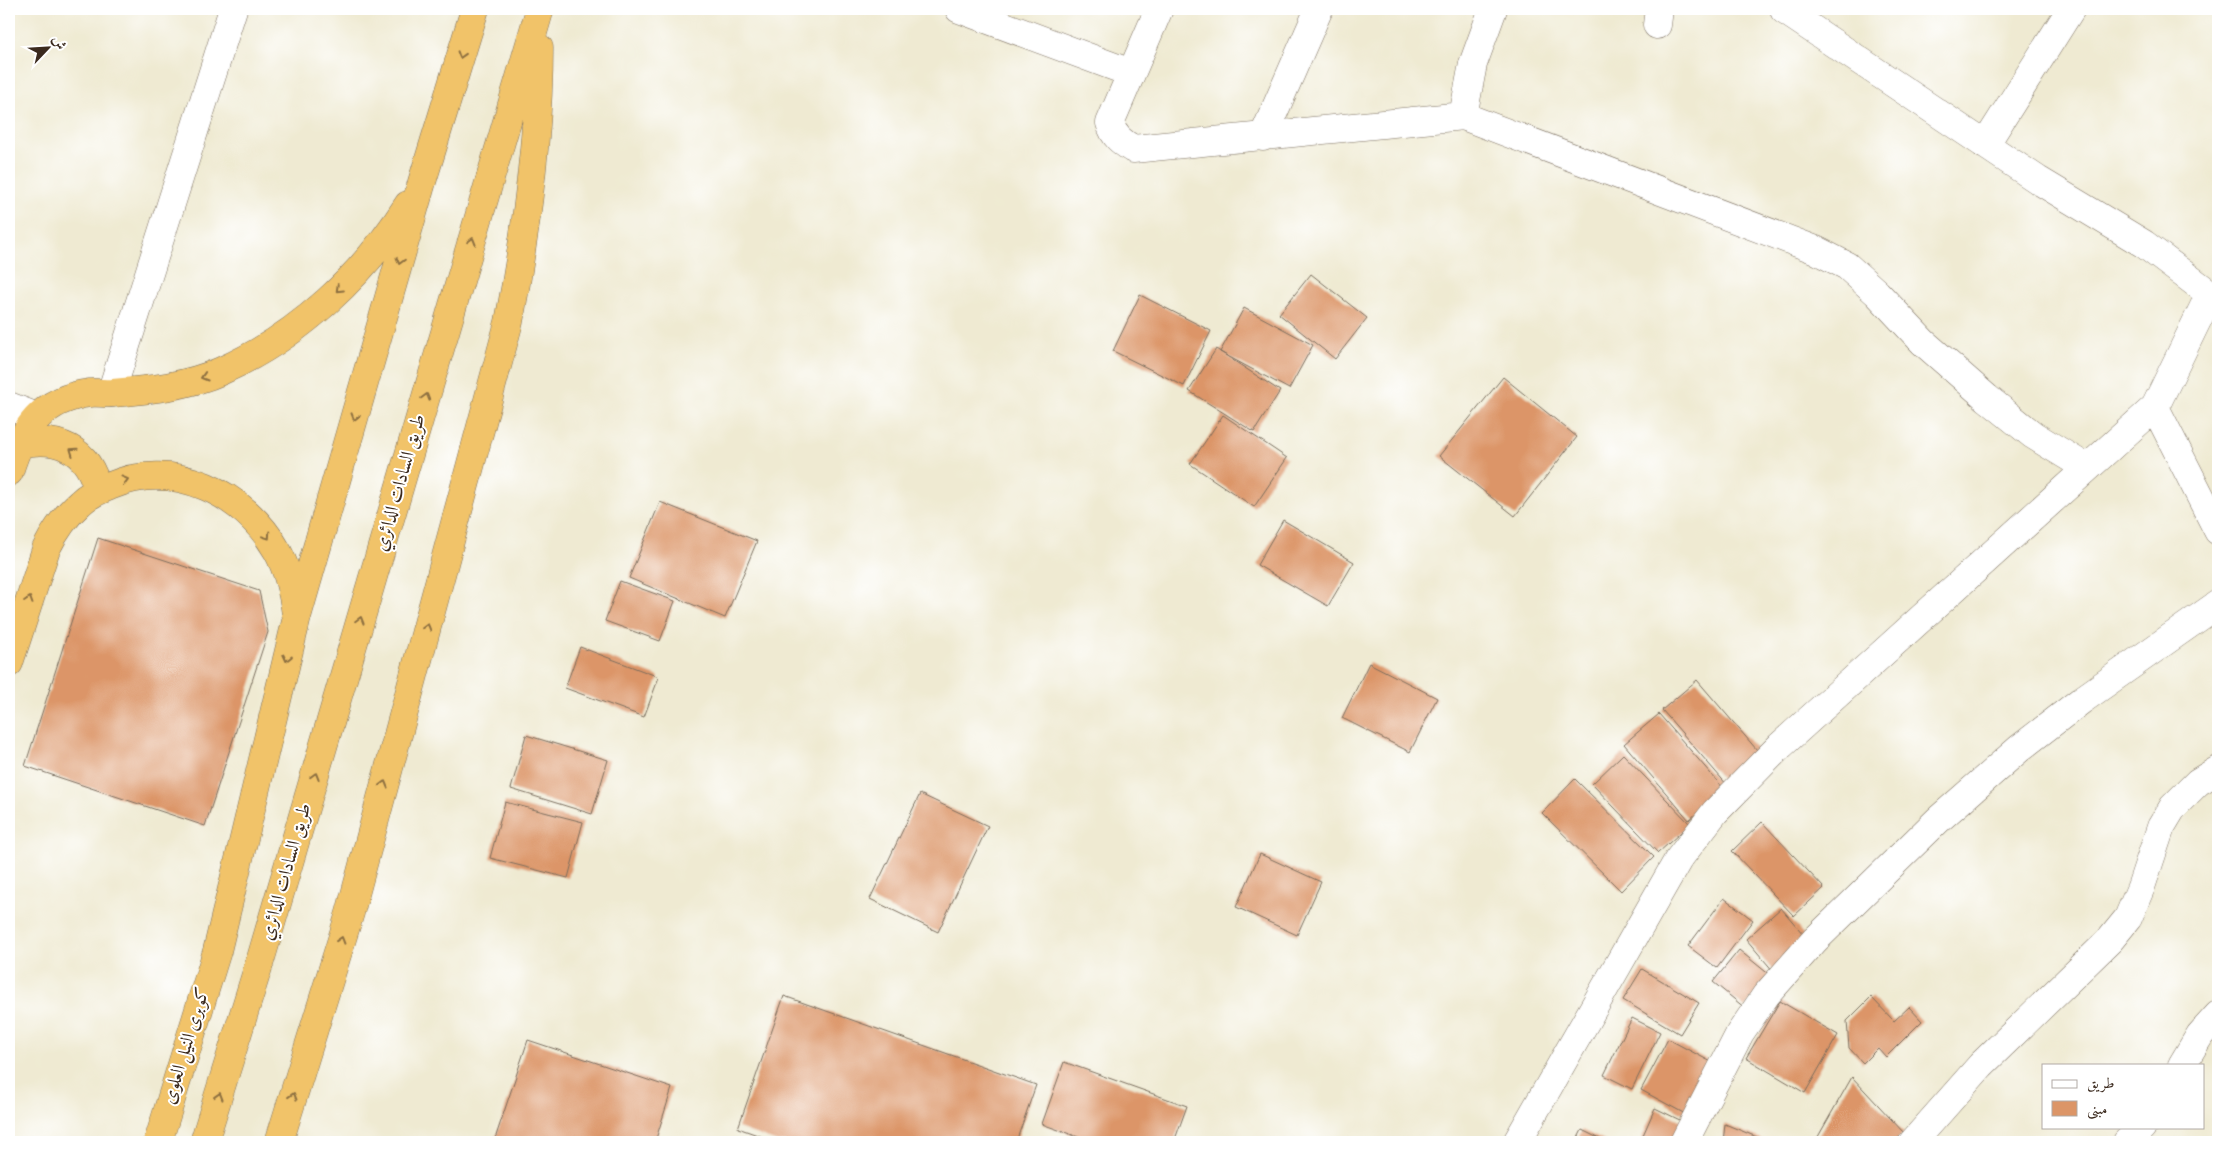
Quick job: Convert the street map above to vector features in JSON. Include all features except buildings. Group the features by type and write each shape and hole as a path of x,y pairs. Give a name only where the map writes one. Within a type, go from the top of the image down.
{"highway":[{"path":"297,617 422,182 475,9"},
{"path":"279,1142 350,913 509,322 521,259 529,195 539,57 540,10"},
{"name":"طريق السادات الدائري","path":"204,1142 262,958 540,10"},
{"path":"9,472 18,445 37,417 53,405 72,397 91,393 111,393 173,386 220,372 261,350 300,324 336,293 369,260 397,222 422,182"},
{"path":"18,445 33,440 63,444 76,452 87,463 95,477 98,491"},
{"path":"9,663 46,549 55,531 81,502 98,491 121,480 146,476 172,476 196,481 220,492 242,509 262,528 278,552 293,595 297,617"},
{"name":"كوبرى النيل العلوى","path":"158,1142 217,950 297,617"}],"street":[{"path":"111,393 233,9"},
{"path":"959,9 1131,73"},
{"path":"1159,9 1110,123 1112,132 1133,149 1463,116 1816,250 1847,266 1878,293 1924,342 1987,398 2033,435 2087,468"},
{"path":"1263,136 1319,9"},
{"path":"1463,116 1473,64 1492,9"},
{"path":"1985,145 2071,9"},
{"path":"1517,1142 1678,860 1715,812 1780,746 2155,407 2214,297 2144,244 2038,180 1784,10"},
{"path":"9,406 37,417"},
{"path":"2155,407 2218,531"},
{"path":"1684,1142 1740,1033 1766,995 1815,940 1938,820 2020,748 2082,700 2218,604"},
{"path":"1913,1142 1981,1065 2110,940 2128,918 2165,820 2173,807 2198,782 2218,770"},
{"path":"2183,1064 2200,1036 2218,1015"},
{"path":"2127,1142 2141,1128"}]}
